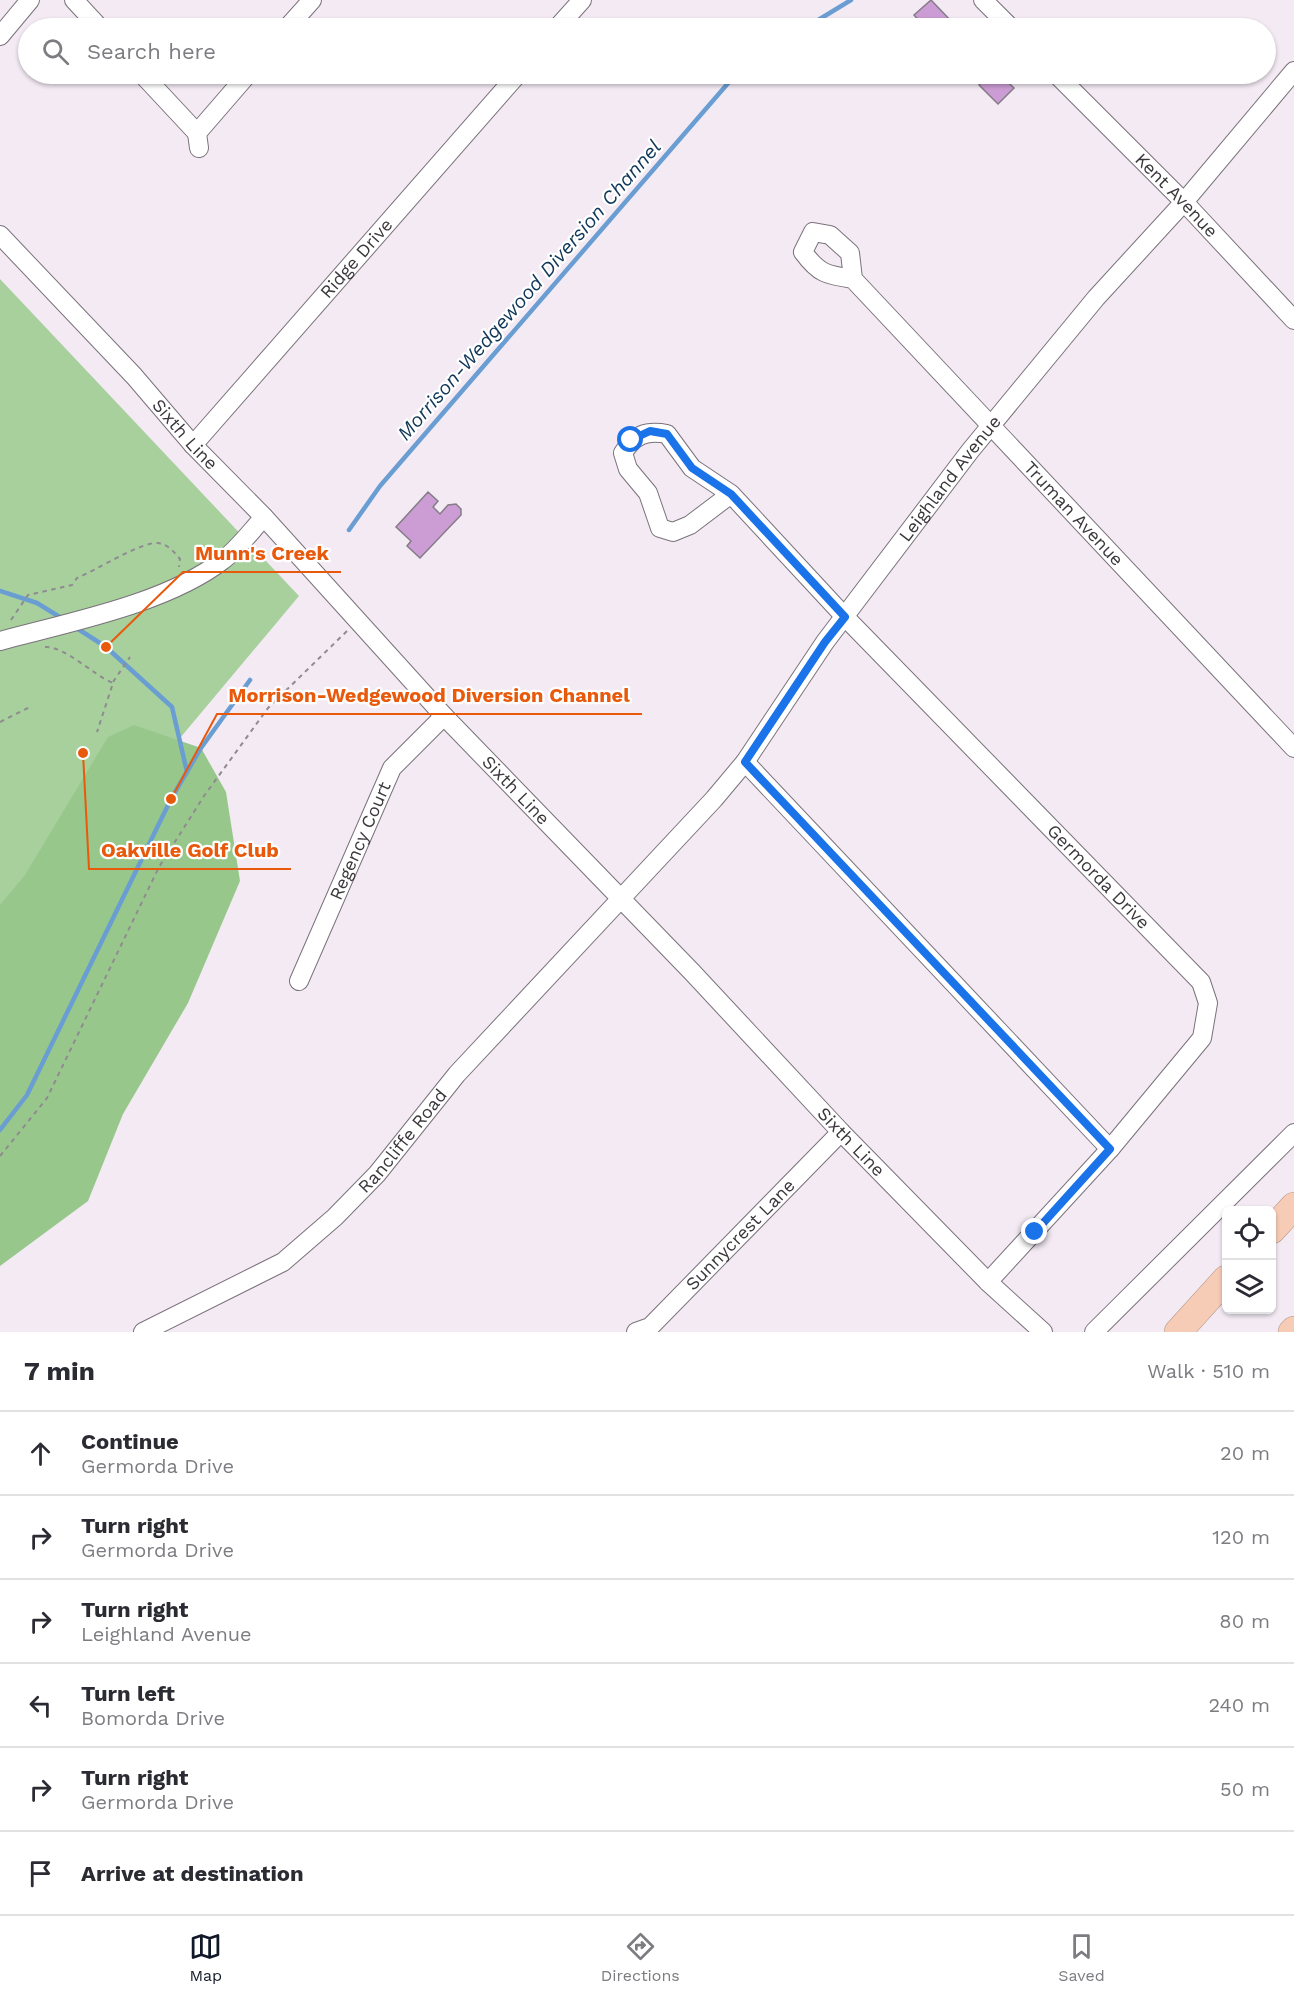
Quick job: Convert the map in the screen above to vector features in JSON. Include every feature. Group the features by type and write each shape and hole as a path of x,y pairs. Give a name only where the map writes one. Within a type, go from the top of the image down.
{"highway":[{"path":"1276,1226 1294,1206"},
{"path":"1178,1332 1222,1284"}],"street":[{"path":"0,36 30,0"},
{"path":"74,0 91,18"},
{"path":"296,18 312,0"},
{"path":"566,18 582,0"},
{"path":"983,0 1001,18"},
{"name":"Leighland Avenue","path":"622,898 714,799 745,762 825,642 990,426 1096,298 1184,202 1294,71"},
{"path":"150,84 198,141 241,84"},
{"name":"Ridge Drive","path":"193,445 509,84"},
{"name":"Kent Avenue","path":"1066,84 1184,202 1294,320"},
{"name":"Sixth Line","path":"0,235 134,376 193,445 264,517 444,716 622,898 841,1132 988,1282 1044,1332"},
{"name":"Truman Avenue","path":"853,279 1294,747"},
{"name":"Germorda Drive","path":"731,494 690,525 673,532 660,528 648,493 628,469 623,453 631,440 650,431 667,434 692,468 731,494 845,617 1201,982 1208,1003 1202,1038 1110,1149 988,1282"},
{"path":"0,641 79,620 186,584 224,560 264,517"},
{"name":"Regency Court","path":"299,981 392,768 444,716"},
{"path":"745,762 1110,1149"},
{"name":"Rancliffe Road","path":"143,1332 283,1262 335,1217 377,1174 457,1074 622,898"},
{"name":"Sunnycrest Lane","path":"636,1332 650,1327 841,1132"},
{"path":"1094,1332 1294,1134"}],"path":[{"path":"14,618 28,595 72,585 77,578 138,547 157,543 171,548 180,560 176,588"},
{"path":"0,1156 47,1098 159,867 204,796 268,708 357,620"},
{"path":"42,648 51,647 64,652 97,676 113,683"},
{"path":"98,732 113,683 130,657"},
{"path":"0,722 30,707"}],"green space":[{"path":"0,279 299,596 0,953"},
{"path":"134,725 201,748 226,792 240,881 188,1003 123,1114 88,1201 0,1266 0,905 25,875 108,737"}],"building":[{"path":"931,0 948,18 917,18 914,15"},
{"path":"1010,84 1014,88 998,104 979,85"},
{"path":"428,492 438,501 433,507 440,514 448,505 456,504 461,509 461,515 420,558 407,546 411,541 396,527"}],"waterway":[{"name":"Morrison-Wedgewood Diversion Channel","path":"821,18 851,0"},
{"name":"Morrison-Wedgewood Diversion Channel","path":"349,530 380,486 727,84"},
{"path":"0,591 37,603 63,619"},
{"path":"75,627 106,647 172,707 187,772"},
{"name":"Morrison-Wedgewood Diversion Channel","path":"0,1130 27,1095 171,799 201,748 250,680"}],"place":[{"name":"Munn's Creek","path":"106,647"},
{"name":"Oakville Golf Club","path":"83,753"},
{"name":"Morrison-Wedgewood Diversion Channel","path":"171,799"}],"route":[{"path":"631,440 650,431 667,434 692,468 731,494 845,617 825,642 745,762 1110,1149 1035,1232"}]}
